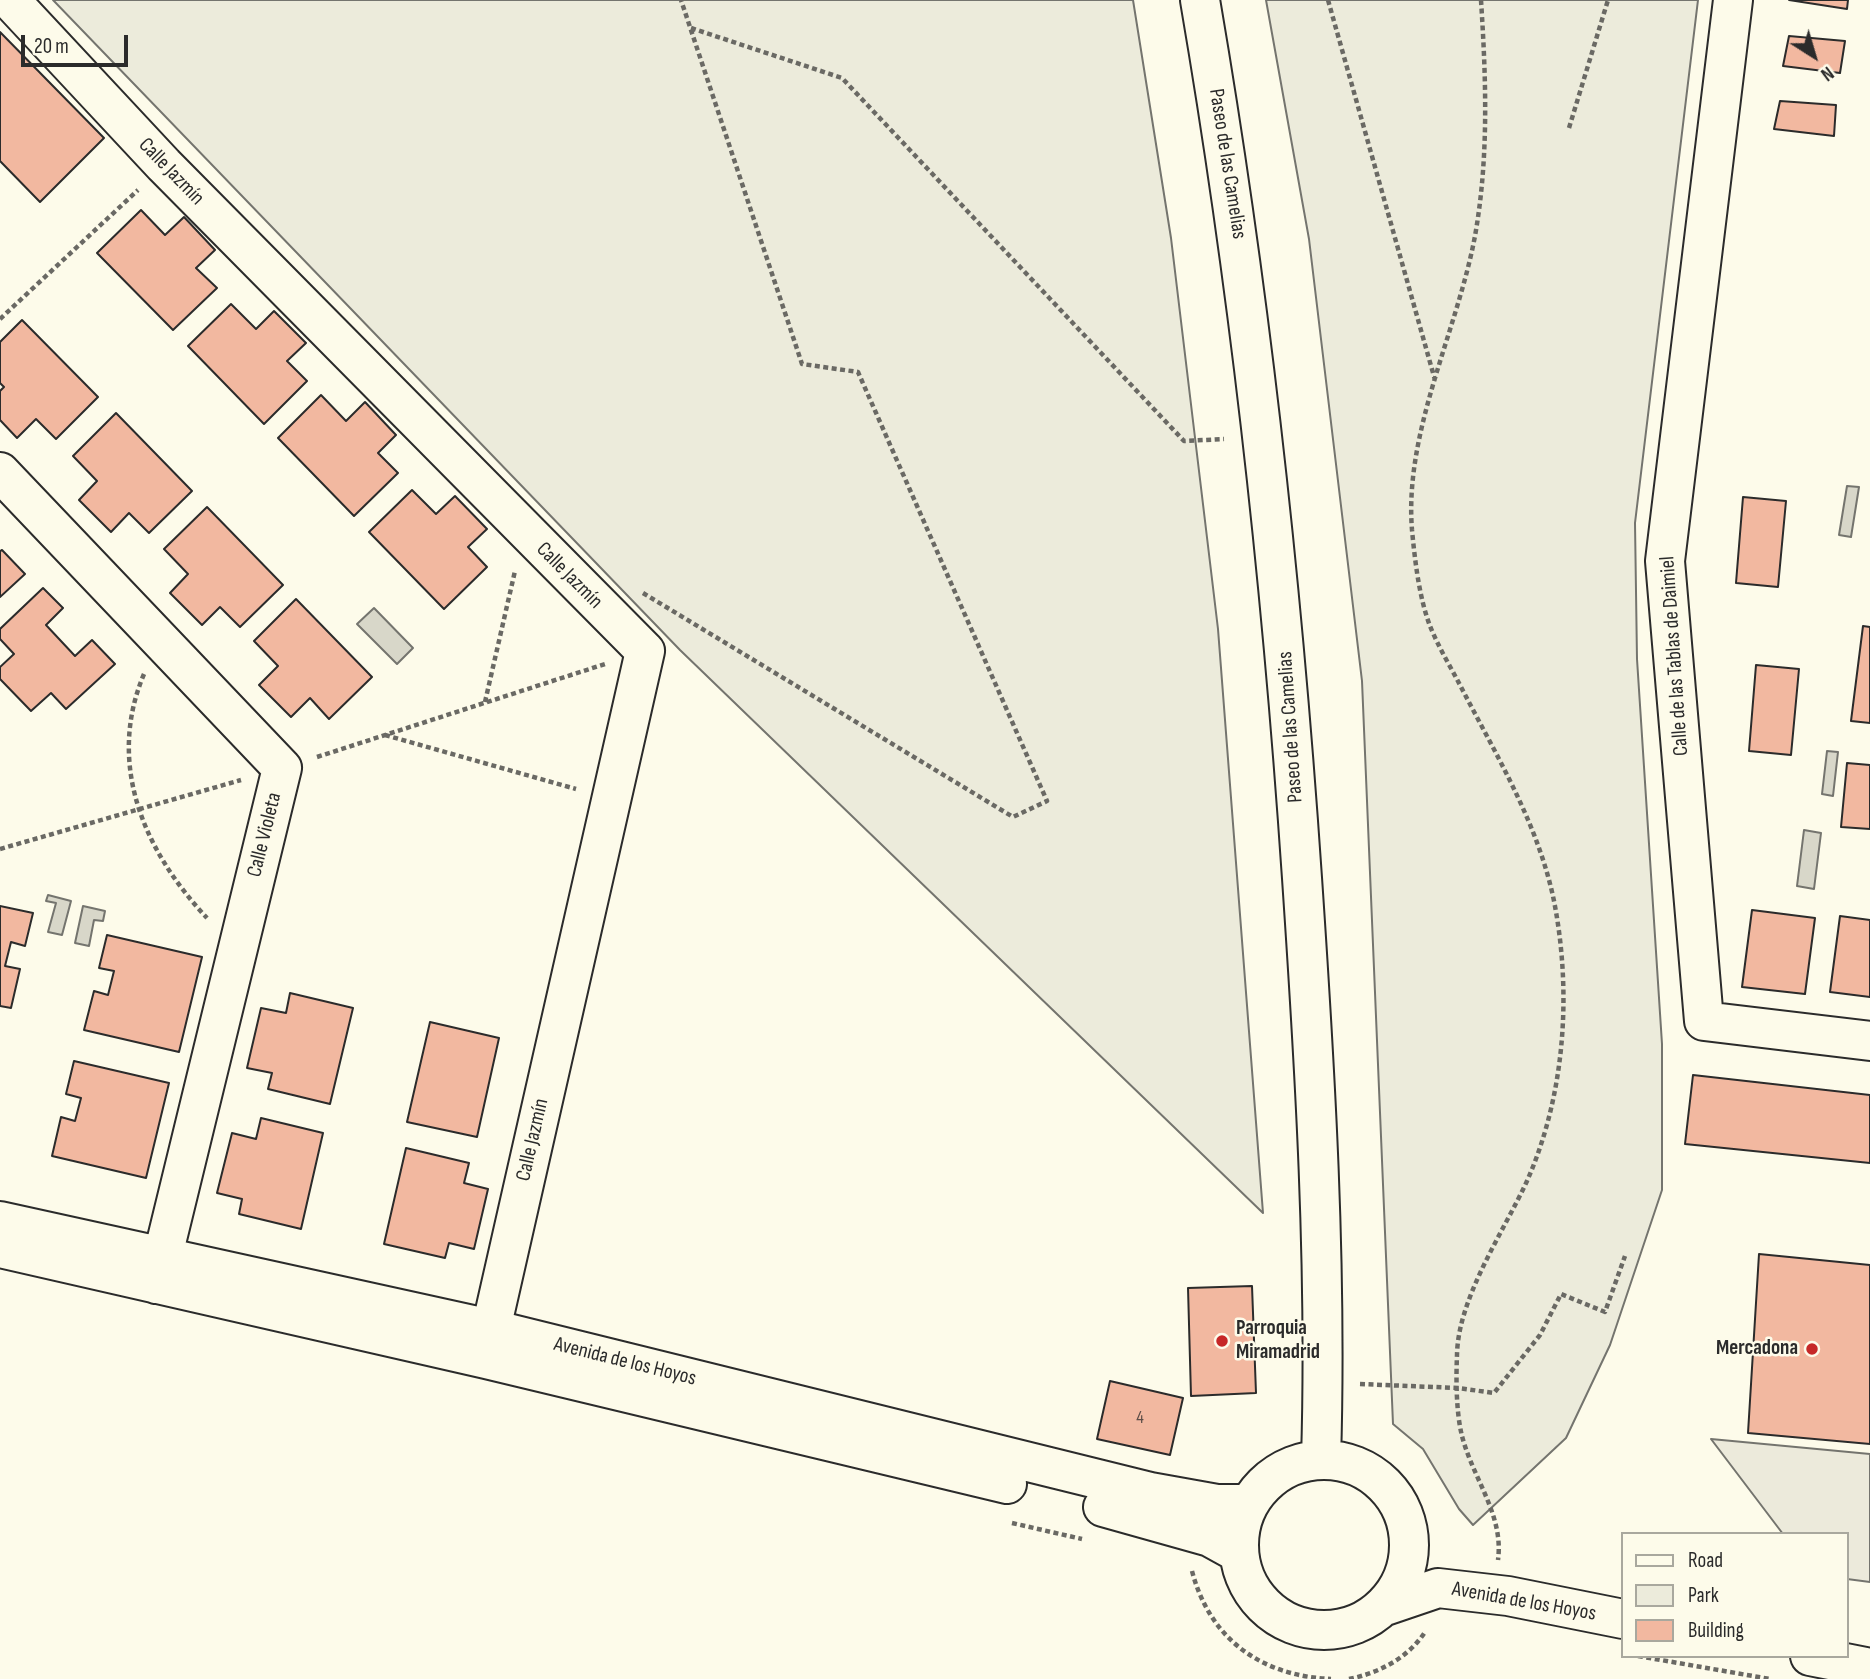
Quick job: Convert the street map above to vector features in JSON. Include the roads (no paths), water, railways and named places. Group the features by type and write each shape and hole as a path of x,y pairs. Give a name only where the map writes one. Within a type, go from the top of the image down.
{"street":[{"name":"Calle Jazmín","path":"10,0 164,165 645,651 491,1329"},
{"name":"Paseo de las Camelias","path":"1200,0 1232,184 1288,669 1312,1013 1324,1384 1321,1460"},
{"name":"Calle de las Tablas de Daimiel","path":"1733,0 1665,561 1704,1021 1870,1041"},
{"name":"Calle Violeta","path":"0,472 282,768 159,1272"},
{"name":"Avenida de los Hoyos","path":"0,1221 159,1272 486,1359 1143,1517 1210,1537 1239,1553"},
{"name":"Avenida de los Hoyos","path":"0,1248 159,1272 491,1329 1150,1492 1217,1504 1249,1504"},
{"path":"1321,1460 1352,1464 1380,1479 1399,1503 1409,1533 1406,1572 1397,1591 1385,1606 1362,1622 1336,1630 1308,1629 1282,1620 1261,1603 1246,1580 1239,1553 1240,1527 1249,1504 1268,1481 1293,1465 1321,1460"},
{"name":"Avenida de los Hoyos","path":"1409,1533 1434,1558 1496,1576 1622,1601"},
{"name":"Avenida de los Hoyos","path":"1385,1606 1438,1588 1508,1596 1622,1619"},
{"path":"1849,1642 1870,1646"},
{"path":"1820,1658 1870,1668"}],"place":[{"name":"Parroquia Miramadrid","path":"1222,1341"},
{"name":"Mercadona","path":"1812,1349"}]}
